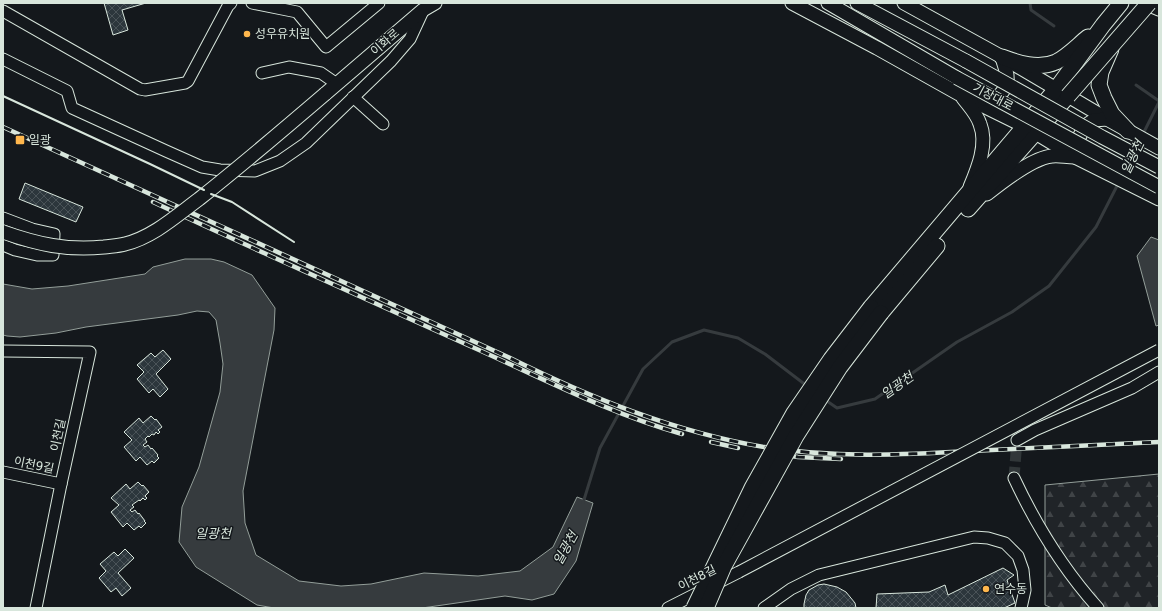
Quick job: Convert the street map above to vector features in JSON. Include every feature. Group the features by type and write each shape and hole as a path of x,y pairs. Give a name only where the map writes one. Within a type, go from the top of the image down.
{"highway":[{"path":"1062,92 1103,25 1121,3"},
{"path":"694,608 752,488 794,413 831,359 876,310 1062,92 1115,42 1150,3"},
{"path":"1002,56 1023,63 1039,65 1048,64 1057,61 1067,54 1103,25"},
{"path":"1115,42 1101,72 1099,86 1112,114 1128,130"},
{"path":"706,608 724,566 796,436 876,310"}],"main road":[{"name":"이화로","path":"3,232 40,243 71,248 90,248 124,244 140,239 166,224 211,189 423,10 435,3"},
{"path":"792,3 959,94 1030,130 1081,160 1159,199"},
{"name":"기장대로","path":"828,3 957,78 1159,187"},
{"name":"기장대로","path":"858,3 1159,167"},
{"path":"904,3 1002,56 1107,119 1159,148"},
{"path":"1145,3 1159,9"},
{"path":"959,94 988,100 997,97 1006,88 1007,76 1002,56"},
{"path":"959,94 973,111 980,124 982,134 983,148 967,202"},
{"path":"1081,160 1076,153 1076,143 1085,126 1094,120 1107,119"},
{"path":"967,202 999,185 1030,164 1044,157 1051,156 1081,160"}],"street":[{"path":"3,11 140,89 145,90 185,83 188,81 231,3"},
{"path":"252,3 297,12 326,47 379,3"},
{"path":"3,59 67,91 72,108 188,161 202,167 220,170 256,171 280,161 306,143 391,61 410,39 423,10"},
{"path":"262,73 288,67 321,73 337,84"},
{"path":"353,97 383,124"},
{"path":"3,218 54,234 53,255 37,255 15,250 3,245"},
{"name":"이천8길","path":"668,608 1159,350"},
{"name":"이천길","path":"3,351 90,352 36,608"},
{"path":"1017,440 1035,430 1132,388 1159,372"},
{"name":"이천9길","path":"3,472 61,484"},
{"path":"1014,478 1042,532 1062,564 1081,590 1098,608"},
{"path":"764,608 791,589 820,575 974,537 988,538 1005,543 1018,556 1023,570 1025,590 1021,608"},
{"path":"678,603 690,608"}],"green space":[{"path":"1159,474 1159,608 1052,608 1045,605 1045,485"}],"water":[{"path":"1151,237 1159,240 1159,325 1156,326 1137,256"},
{"name":"일광천","path":"185,259 211,259 224,262 252,275 275,308 274,330 243,491 245,523 256,555 299,581 341,586 371,584 424,573 478,576 520,571 553,547 577,497 593,503 576,561 554,594 532,600 505,596 422,608 274,608 257,605 196,567 179,542 182,507 199,467 220,392 223,364 216,320 209,312 197,311 178,315 86,327 56,333 20,337 3,335 3,284 32,289 68,286 145,274 153,267"}],"building":[{"path":"104,3 146,3 122,10 128,30 113,35"},
{"path":"25,183 83,207 76,222 19,199"},
{"path":"163,350 171,359 156,374 168,389 160,397 153,389 149,393 137,379 144,372 137,365 151,353 155,357"},
{"path":"151,416 155,420 156,419 162,427 158,430 160,432 158,434 156,432 154,435 152,434 145,439 147,442 143,445 145,447 148,445 151,449 152,448 159,458 154,463 152,461 147,465 140,457 136,461 124,447 132,440 124,432 139,418 143,423"},
{"path":"138,482 149,492 145,496 147,498 145,500 143,498 140,501 139,500 132,505 134,507 130,510 132,512 135,510 138,514 139,513 146,523 141,528 139,526 134,530 127,523 123,527 111,512 119,505 111,498 126,484 130,489"},
{"path":"125,549 134,558 118,573 131,588 122,596 116,588 111,592 99,578 106,571 100,564 114,552 118,556"},
{"name":"연수동","path":"1003,568 1014,575 1007,580 1015,603 1004,608 876,608 877,594 929,592 945,585 948,595"},
{"path":"824,584 837,587 846,592 855,603 856,608 804,608 806,595 809,590 818,585"}],"waterway":[{"path":"1030,3 1031,10 1054,26"},
{"path":"1136,85 1159,101"},
{"name":"일광천","path":"1143,134 1159,102"},
{"name":"일광천","path":"824,399 837,408 875,399 957,342 1012,312 1049,286 1096,227 1119,182"},
{"name":"일광천","path":"583,503 600,448 643,369 672,342 704,330 738,338 765,354 807,386"}],"tunnel":[{"path":"1014,478 1017,440"}],"railway":[{"path":"3,127 570,386 633,411 697,432 764,447 815,453 867,455 919,454 1159,442"},
{"path":"153,202 574,394 628,416 682,434"},
{"path":"711,442 738,448"},
{"path":"778,454 798,457 841,459"}],"wall":[{"path":"3,96 204,190"},
{"path":"211,194 232,202 294,242"}],"place":[{"name":"성우유치원","path":"247,34"},
{"name":"일광","path":"20,140"},
{"name":"연수동","path":"986,589"}]}
